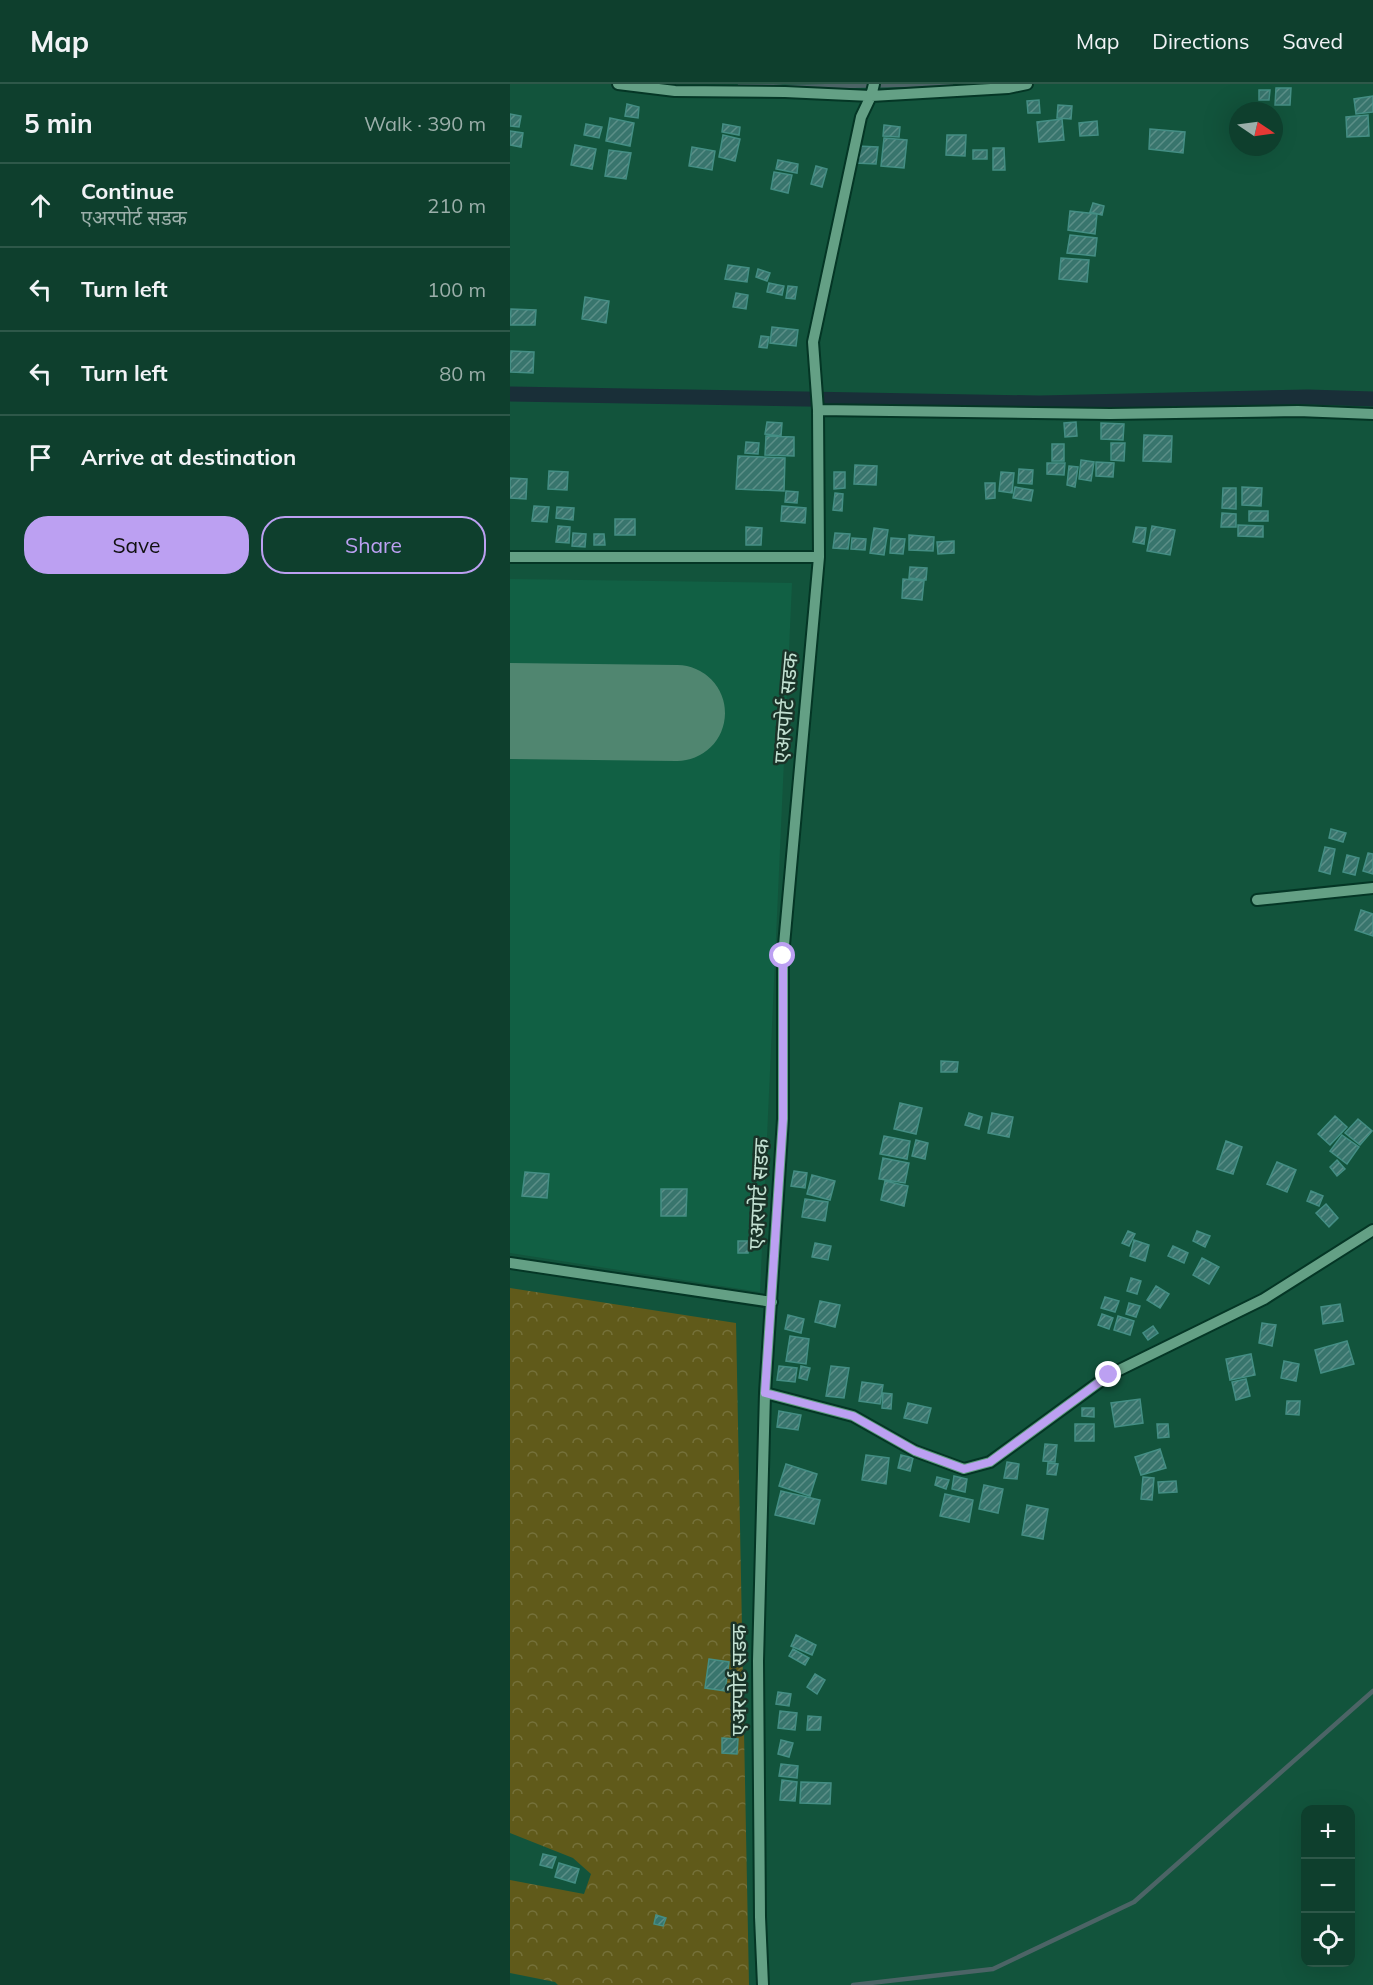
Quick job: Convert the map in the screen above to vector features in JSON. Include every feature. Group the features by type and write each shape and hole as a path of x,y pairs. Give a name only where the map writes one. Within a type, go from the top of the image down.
{"street":[{"path":"618,84 675,91 785,92 1008,88 1027,84"},
{"name":"एअरपोर्ट सडक","path":"763,1985 760,1917 758,1661 765,1393 783,1119 783,956 819,556 817,408 813,342 861,117 873,90"},
{"path":"817,408 1110,414 1298,411 1373,414"},
{"path":"510,557 819,556"},
{"path":"1257,900 1373,888"},
{"path":"765,1393 853,1416 915,1451 964,1469 990,1462 1109,1375 1264,1299 1373,1230"},
{"path":"510,1263 772,1302"}],"shaded area":[{"path":"510,579 792,583 760,1292 510,1253"}],"green space":[{"path":"510,1288 736,1323 749,1985 558,1985 555,1982 510,1973 510,1880 584,1894 591,1874 573,1858 510,1833"}],"building":[{"path":"1276,88 1291,88 1290,105 1275,102"},
{"path":"1259,90 1270,90 1269,100 1259,100"},
{"path":"1373,96 1373,112 1356,114 1354,99"},
{"path":"1039,100 1040,113 1028,113 1027,101"},
{"path":"627,104 639,107 638,118 625,116"},
{"path":"1058,105 1072,106 1071,119 1057,118"},
{"path":"510,114 521,116 519,127 510,126"},
{"path":"1368,115 1369,136 1347,137 1346,117"},
{"path":"610,118 634,123 630,146 606,141"},
{"path":"1062,119 1064,140 1039,142 1037,122"},
{"path":"1097,121 1098,135 1080,136 1079,123"},
{"path":"586,124 602,127 599,138 584,135"},
{"path":"723,124 740,127 739,135 722,132"},
{"path":"884,125 900,127 899,137 883,136"},
{"path":"1150,129 1185,132 1183,153 1149,149"},
{"path":"510,131 523,133 521,147 510,145"},
{"path":"723,135 740,139 735,161 719,157"},
{"path":"947,135 966,135 965,156 946,155"},
{"path":"884,138 907,140 904,168 881,166"},
{"path":"575,145 596,149 592,169 571,165"},
{"path":"857,146 878,147 876,164 855,163"},
{"path":"692,147 715,151 712,170 689,166"},
{"path":"993,148 1004,148 1005,170 993,170"},
{"path":"609,150 631,153 626,179 605,176"},
{"path":"973,150 987,150 987,159 973,159"},
{"path":"778,160 798,164 797,173 776,169"},
{"path":"816,166 827,169 822,187 811,184"},
{"path":"774,172 792,175 788,193 771,189"},
{"path":"1093,203 1104,206 1102,215 1090,212"},
{"path":"1070,211 1097,214 1095,234 1068,230"},
{"path":"1070,235 1097,238 1095,256 1067,253"},
{"path":"1061,258 1089,260 1087,282 1059,279"},
{"path":"728,265 749,268 747,282 725,279"},
{"path":"758,269 770,273 767,281 756,277"},
{"path":"769,283 784,286 782,295 767,292"},
{"path":"788,286 797,287 795,299 786,298"},
{"path":"736,293 748,295 746,309 733,307"},
{"path":"585,297 609,301 606,323 582,319"},
{"path":"511,309 536,310 535,325 510,325"},
{"path":"772,327 798,330 796,346 770,343"},
{"path":"761,336 769,337 767,348 759,347"},
{"path":"511,351 534,352 533,373 510,372"},
{"path":"767,422 782,423 781,436 765,434"},
{"path":"1076,422 1077,436 1065,437 1064,423"},
{"path":"1101,423 1124,424 1123,440 1101,439"},
{"path":"1144,435 1172,436 1171,462 1143,461"},
{"path":"766,436 794,437 794,456 765,455"},
{"path":"746,442 759,443 758,454 745,453"},
{"path":"1111,443 1125,443 1124,461 1111,460"},
{"path":"1052,444 1064,444 1064,461 1052,461"},
{"path":"738,456 785,458 784,491 736,489"},
{"path":"1081,460 1094,462 1091,481 1079,479"},
{"path":"1096,462 1114,463 1113,477 1096,476"},
{"path":"1047,463 1065,463 1064,475 1047,474"},
{"path":"855,465 877,466 876,485 854,484"},
{"path":"1069,466 1078,467 1075,487 1067,485"},
{"path":"1019,469 1033,470 1032,484 1018,483"},
{"path":"549,471 568,472 567,490 548,489"},
{"path":"834,472 845,472 845,488 834,489"},
{"path":"1001,472 1014,473 1012,493 999,491"},
{"path":"510,478 527,479 526,499 510,498"},
{"path":"985,483 995,483 995,498 986,499"},
{"path":"1015,487 1033,490 1031,501 1013,498"},
{"path":"1242,487 1262,488 1261,506 1242,505"},
{"path":"1223,488 1236,488 1236,509 1222,508"},
{"path":"786,491 798,492 797,503 785,502"},
{"path":"835,493 843,494 842,511 833,510"},
{"path":"534,506 549,507 547,522 532,521"},
{"path":"782,506 806,508 805,523 781,521"},
{"path":"557,507 574,508 573,520 556,518"},
{"path":"1249,511 1268,511 1268,521 1249,521"},
{"path":"1222,513 1236,514 1236,527 1221,527"},
{"path":"615,519 635,519 635,535 615,535"},
{"path":"1238,525 1263,526 1263,537 1238,536"},
{"path":"558,526 570,527 569,543 556,542"},
{"path":"1152,526 1175,530 1170,555 1147,551"},
{"path":"746,527 762,528 761,545 746,545"},
{"path":"1136,527 1146,528 1144,544 1133,542"},
{"path":"874,528 888,530 884,555 870,553"},
{"path":"573,533 586,534 585,547 572,546"},
{"path":"835,533 850,534 848,549 833,548"},
{"path":"594,534 604,534 605,545 594,545"},
{"path":"909,535 934,537 933,551 909,550"},
{"path":"852,538 866,539 865,550 851,549"},
{"path":"891,538 905,539 903,554 890,553"},
{"path":"954,541 954,553 938,554 937,542"},
{"path":"910,567 927,568 926,580 909,578"},
{"path":"903,579 924,581 922,600 902,598"},
{"path":"1331,829 1346,833 1343,842 1329,838"},
{"path":"1325,847 1335,849 1330,874 1319,871"},
{"path":"1368,853 1373,854 1373,874 1363,871"},
{"path":"1347,855 1359,858 1355,875 1343,872"},
{"path":"1361,910 1373,914 1373,936 1355,930"},
{"path":"941,1061 958,1062 957,1072 941,1072"},
{"path":"900,1103 922,1108 916,1134 894,1129"},
{"path":"969,1113 982,1117 979,1129 965,1125"},
{"path":"992,1113 1013,1117 1009,1137 988,1133"},
{"path":"1335,1116 1347,1127 1330,1145 1318,1134"},
{"path":"1358,1119 1372,1131 1360,1145 1345,1133"},
{"path":"1342,1135 1359,1147 1347,1164 1330,1151"},
{"path":"884,1136 910,1141 907,1159 880,1154"},
{"path":"916,1140 928,1143 925,1159 912,1156"},
{"path":"1226,1141 1242,1147 1233,1174 1217,1169"},
{"path":"883,1158 909,1163 905,1183 879,1179"},
{"path":"1337,1160 1345,1169 1337,1176 1330,1167"},
{"path":"1277,1162 1296,1170 1287,1192 1267,1184"},
{"path":"794,1171 807,1173 805,1188 791,1186"},
{"path":"525,1172 549,1174 547,1198 522,1196"},
{"path":"812,1175 835,1181 830,1200 807,1194"},
{"path":"885,1181 908,1186 904,1206 881,1200"},
{"path":"661,1189 687,1189 686,1216 661,1216"},
{"path":"1311,1191 1323,1196 1319,1206 1307,1201"},
{"path":"805,1199 828,1202 825,1221 802,1217"},
{"path":"1326,1204 1338,1218 1329,1227 1316,1213"},
{"path":"1128,1231 1135,1234 1129,1246 1122,1243"},
{"path":"1197,1231 1210,1236 1205,1247 1193,1241"},
{"path":"1134,1240 1149,1245 1145,1261 1130,1256"},
{"path":"738,1241 748,1241 748,1253 738,1253"},
{"path":"815,1243 831,1246 828,1260 812,1257"},
{"path":"1173,1246 1188,1253 1184,1263 1168,1256"},
{"path":"1202,1258 1219,1267 1209,1284 1193,1275"},
{"path":"1131,1278 1141,1281 1137,1294 1127,1291"},
{"path":"1156,1286 1169,1294 1160,1308 1147,1300"},
{"path":"1105,1297 1119,1301 1115,1312 1101,1308"},
{"path":"820,1301 840,1305 835,1327 815,1322"},
{"path":"1129,1303 1140,1306 1136,1317 1126,1314"},
{"path":"1340,1304 1343,1321 1323,1324 1321,1307"},
{"path":"1102,1314 1113,1318 1109,1329 1098,1325"},
{"path":"788,1315 804,1319 801,1333 785,1329"},
{"path":"1118,1316 1134,1321 1130,1335 1114,1330"},
{"path":"1262,1323 1276,1325 1272,1346 1259,1343"},
{"path":"1153,1326 1158,1333 1148,1340 1143,1333"},
{"path":"790,1336 809,1339 806,1364 786,1361"},
{"path":"1347,1341 1354,1364 1321,1373 1315,1350"},
{"path":"1251,1354 1255,1375 1230,1380 1226,1359"},
{"path":"1284,1361 1299,1364 1296,1381 1281,1378"},
{"path":"779,1366 797,1368 795,1382 777,1380"},
{"path":"801,1366 810,1368 807,1380 799,1378"},
{"path":"831,1366 849,1368 844,1398 826,1396"},
{"path":"1246,1379 1250,1396 1236,1400 1232,1382"},
{"path":"862,1382 883,1385 880,1404 859,1401"},
{"path":"883,1393 892,1394 891,1409 882,1408"},
{"path":"1140,1399 1143,1423 1115,1427 1111,1403"},
{"path":"1287,1401 1300,1401 1299,1415 1286,1414"},
{"path":"908,1403 931,1408 927,1423 904,1418"},
{"path":"1082,1408 1094,1408 1094,1417 1082,1416"},
{"path":"779,1411 801,1415 798,1430 777,1427"},
{"path":"1075,1424 1094,1424 1094,1441 1075,1441"},
{"path":"1157,1424 1168,1424 1169,1437 1158,1438"},
{"path":"1045,1444 1057,1445 1055,1462 1043,1461"},
{"path":"1160,1449 1166,1468 1141,1475 1135,1457"},
{"path":"866,1455 889,1458 886,1484 862,1480"},
{"path":"901,1455 913,1458 910,1471 898,1468"},
{"path":"1007,1462 1019,1464 1017,1479 1004,1478"},
{"path":"1048,1463 1058,1464 1056,1475 1047,1474"},
{"path":"786,1464 817,1474 810,1496 779,1486"},
{"path":"954,1476 967,1479 965,1492 952,1489"},
{"path":"937,1477 949,1480 946,1489 935,1485"},
{"path":"1143,1477 1154,1478 1152,1500 1141,1499"},
{"path":"1176,1481 1177,1492 1159,1493 1158,1482"},
{"path":"984,1485 1003,1489 998,1513 979,1509"},
{"path":"781,1491 820,1500 814,1524 775,1515"},
{"path":"945,1494 973,1500 969,1522 940,1516"},
{"path":"1027,1505 1048,1509 1043,1539 1022,1535"},
{"path":"796,1635 816,1645 812,1655 791,1646"},
{"path":"793,1649 809,1658 805,1665 789,1656"},
{"path":"709,1659 729,1662 725,1691 705,1688"},
{"path":"815,1674 825,1680 817,1694 807,1687"},
{"path":"778,1692 791,1694 789,1706 776,1704"},
{"path":"780,1711 797,1713 795,1730 778,1728"},
{"path":"808,1716 821,1717 820,1730 807,1730"},
{"path":"722,1738 738,1739 737,1754 722,1753"},
{"path":"781,1740 793,1743 789,1757 778,1754"},
{"path":"781,1764 798,1766 797,1778 779,1776"},
{"path":"782,1780 797,1782 795,1801 780,1800"},
{"path":"801,1782 831,1783 830,1804 800,1803"},
{"path":"543,1854 556,1857 552,1868 540,1865"},
{"path":"559,1863 579,1869 575,1883 555,1877"},
{"path":"656,1915 666,1918 663,1926 654,1924"}],"waterway":[{"path":"740,84 784,87 951,84"},
{"path":"510,394 1040,403 1308,397 1373,399"},
{"path":"853,1985 993,1969 1134,1902 1373,1691"}],"runway":[{"path":"510,711 677,713"}],"route":[{"path":"783,956 783,1119 765,1393 853,1416 915,1451 964,1469 990,1462 1109,1375"}]}
